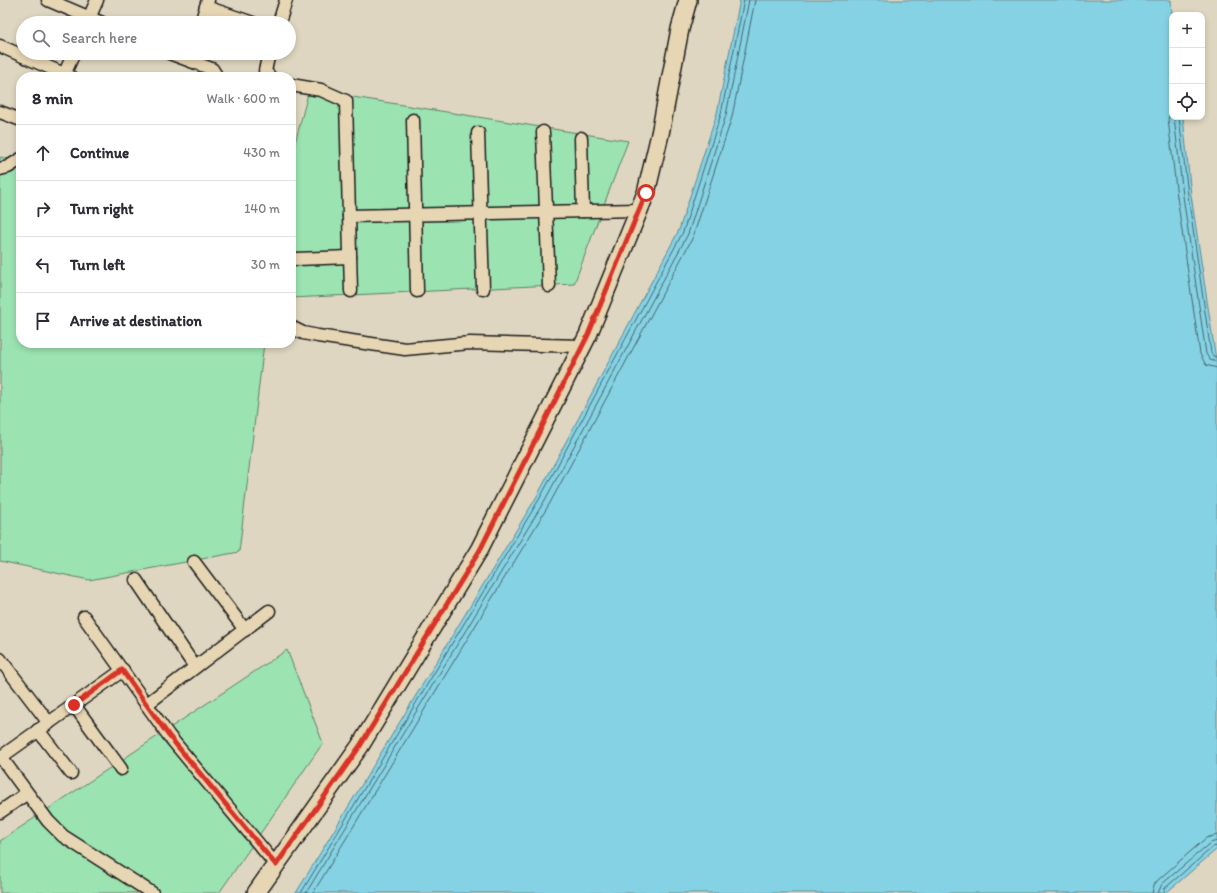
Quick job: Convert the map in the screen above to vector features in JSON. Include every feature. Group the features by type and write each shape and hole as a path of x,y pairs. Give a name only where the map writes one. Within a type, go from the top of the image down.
{"street":[{"path":"48,0 80,16"},
{"path":"90,16 97,0"},
{"path":"281,16 286,0"},
{"path":"256,893 360,746 480,550 582,346 646,193 660,134 680,29 688,0"},
{"path":"203,16 207,4 236,16"},
{"path":"0,46 16,53"},
{"path":"31,60 57,72"},
{"path":"67,72 72,60"},
{"path":"195,60 212,69 214,72"},
{"path":"266,72 267,60"},
{"path":"296,86 321,90 346,101 351,291"},
{"path":"0,112 16,118"},
{"path":"412,120 417,291"},
{"path":"543,132 549,286"},
{"path":"478,133 483,289"},
{"path":"581,138 583,211"},
{"path":"0,169 8,167 16,162"},
{"path":"349,216 639,210"},
{"path":"296,259 350,257"},
{"path":"296,330 303,333 318,336 405,349 428,348 464,343 582,346"},
{"path":"194,562 245,630"},
{"path":"136,580 195,667"},
{"path":"147,704 269,611"},
{"path":"84,617 169,736 276,865"},
{"path":"0,659 49,723"},
{"path":"122,670 0,757 26,794 48,821 63,836 152,893"},
{"path":"74,705 121,769"},
{"path":"38,730 71,773"},
{"path":"0,812 26,794"}],"green space":[{"path":"309,90 628,141 574,284 296,298 296,139"},
{"path":"0,157 16,161 16,348 263,348 239,552 89,580 0,561"},
{"path":"287,650 323,743 219,893 0,893 0,841"}],"water":[{"path":"740,0 1171,0 1172,12 1169,12 1169,120 1183,120 1191,195 1217,366 1217,849 1166,893 296,893 537,496 679,230 717,113"}],"route":[{"path":"74,705 122,670 169,736 276,865 360,746 480,550 588,335 646,193"}]}
